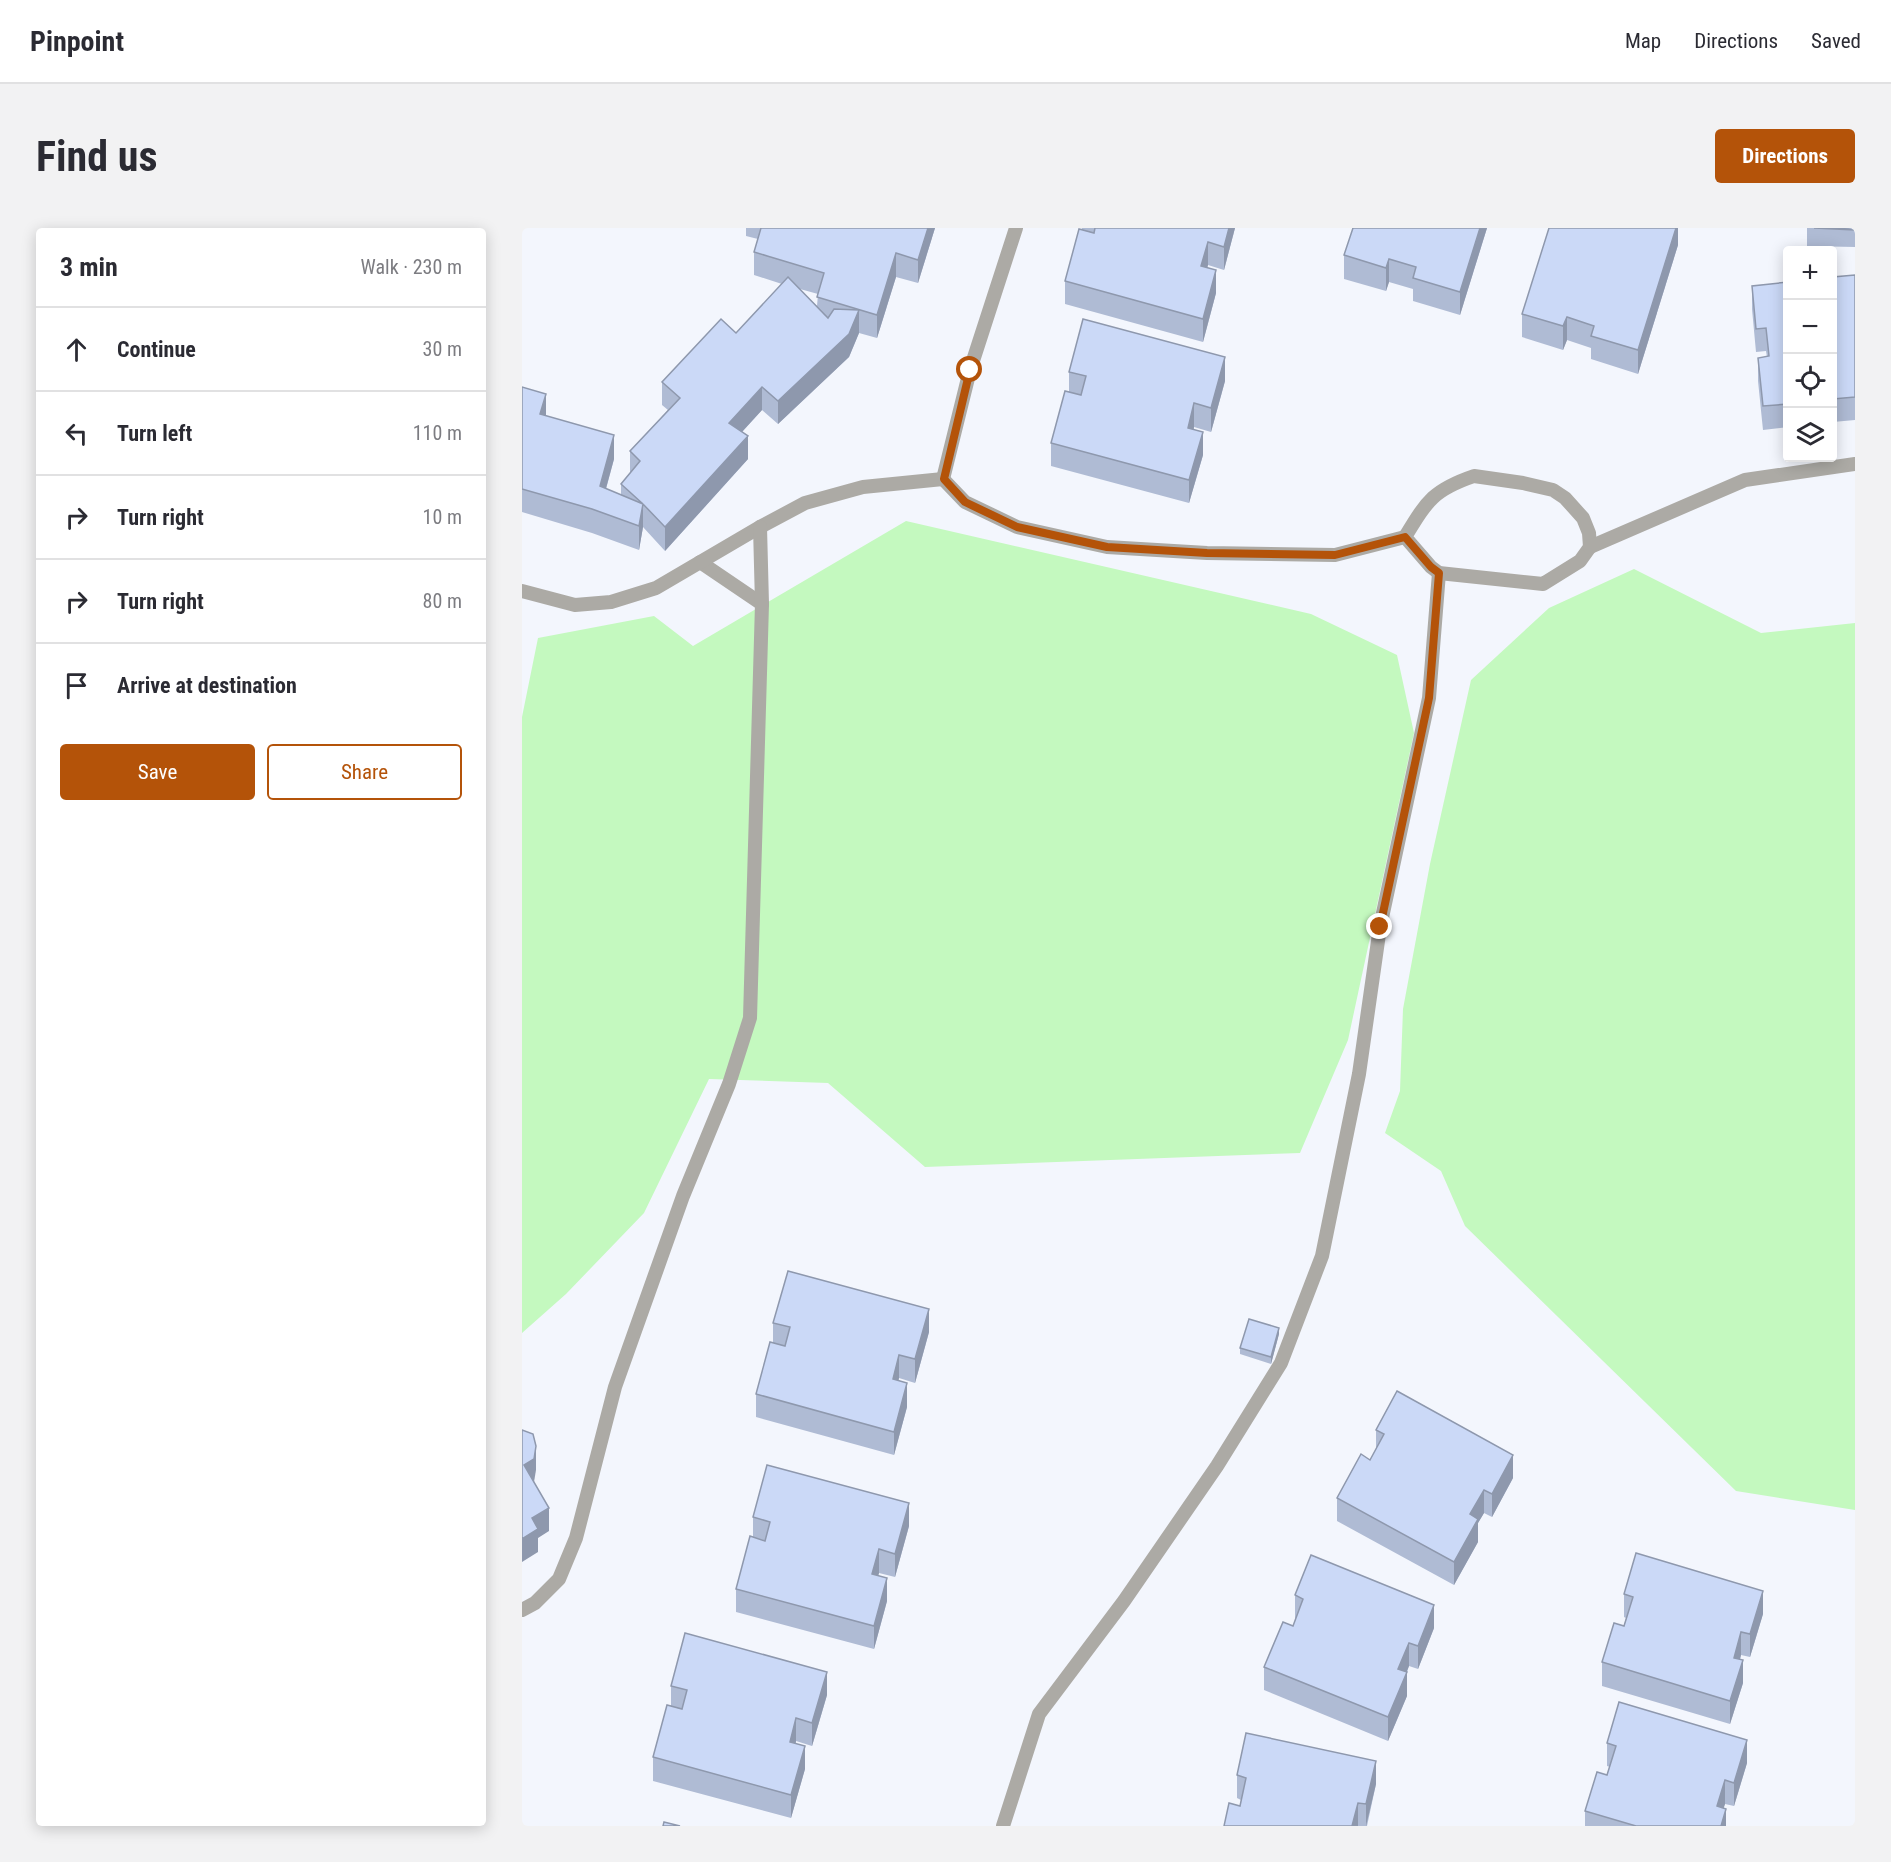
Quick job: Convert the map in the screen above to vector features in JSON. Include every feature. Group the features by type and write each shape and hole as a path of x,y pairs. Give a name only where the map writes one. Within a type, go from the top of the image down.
{"lane":[{"path":"944,479 970,370 1016,228"},
{"path":"1405,537 1439,573 1543,584 1580,561 1590,547 1745,480 1855,464"},
{"path":"944,479 965,502 1017,527 1107,547 1207,553 1335,555 1405,537 1427,502 1450,484 1474,477 1523,483 1554,490 1565,498 1583,518 1589,533 1590,547"},
{"path":"522,591 575,605 611,602 656,588 805,503 863,487 944,479"},
{"path":"522,1611 535,1603 559,1579 576,1538 615,1387 683,1197 729,1084 750,1018 762,604 760,527"},
{"path":"700,562 762,604"},
{"path":"1003,1826 1039,1714 1124,1601 1217,1466 1281,1363 1322,1256 1359,1074 1380,927 1429,698 1439,573"}],"green space":[{"path":"906,521 1311,614 1397,655 1414,733 1348,1040 1300,1153 925,1167 828,1083 709,1079 644,1213 566,1294 522,1333 522,717 538,638 654,616 693,646"},
{"path":"1634,569 1761,633 1855,623 1855,1510 1736,1491 1465,1226 1441,1171 1385,1133 1400,1091 1403,1009 1430,864 1471,680 1549,608"}],"building":[{"path":"761,228 928,228 918,260 896,253 877,315 817,297 824,273 754,252"},
{"path":"1095,228 1229,228 1224,247 1208,242 1201,266 1216,270 1203,319 1065,281 1079,229 1094,233"},
{"path":"1353,228 1480,228 1460,292 1413,278 1416,267 1389,259 1386,268 1344,255"},
{"path":"1549,228 1676,228 1638,350 1591,336 1594,326 1567,317 1563,326 1522,314"},
{"path":"1814,228 1855,228 1855,230"},
{"path":"1855,275 1855,397 1837,399 1837,300 1837,277"},
{"path":"788,277 828,318 834,309 859,310 849,334 778,401 762,387 729,423 748,436 665,527 621,484 640,461 630,451 680,398 662,382 721,319 736,333"},
{"path":"1783,283 1783,404 1763,406 1758,358 1769,356 1766,328 1756,329 1752,286"},
{"path":"1083,319 1225,357 1211,408 1194,403 1188,428 1203,432 1189,480 1051,443 1065,391 1081,395 1086,376 1069,372"},
{"path":"522,387 546,394 540,414 614,435 600,486 643,504 639,526 592,509 522,489"},
{"path":"788,1271 929,1309 915,1359 899,1355 893,1379 907,1383 894,1432 756,1394 770,1342 785,1346 790,1327 773,1323"},
{"path":"1249,1319 1279,1328 1271,1357 1240,1348"},
{"path":"1397,1391 1513,1455 1492,1494 1484,1490 1470,1514 1478,1519 1454,1562 1337,1498 1361,1454 1370,1460 1384,1434 1376,1430"},
{"path":"522,1430 533,1434 536,1446 534,1459 524,1465 549,1508 532,1518 538,1529 522,1539"},
{"path":"767,1465 909,1503 895,1554 879,1549 872,1574 887,1578 874,1626 736,1589 750,1536 765,1541 770,1522 753,1517"},
{"path":"1636,1553 1763,1591 1750,1634 1741,1632 1734,1658 1743,1660 1730,1701 1602,1662 1614,1623 1624,1626 1633,1597 1624,1594"},
{"path":"1311,1555 1434,1605 1418,1646 1409,1643 1398,1669 1407,1672 1388,1717 1264,1667 1283,1622 1293,1626 1303,1599 1295,1595"},
{"path":"685,1633 827,1672 812,1723 796,1718 790,1742 805,1746 791,1795 653,1757 667,1705 682,1709 687,1690 671,1686"},
{"path":"1619,1702 1747,1740 1734,1783 1725,1780 1717,1806 1726,1809 1721,1826 1636,1826 1585,1811 1597,1772 1607,1775 1616,1746 1607,1743"},
{"path":"1246,1733 1376,1761 1366,1804 1358,1803 1352,1826 1224,1826 1229,1803 1240,1806 1246,1778 1237,1775"},
{"path":"664,1822 680,1826 663,1826"}],"route":[{"path":"970,370 944,479 965,502 1017,527 1107,547 1207,553 1335,555 1405,537 1439,573 1429,698 1380,927"}]}
